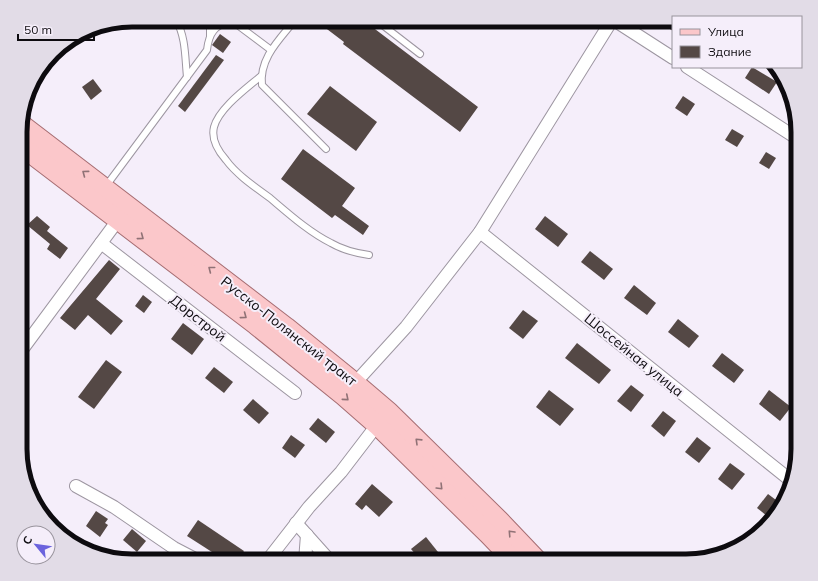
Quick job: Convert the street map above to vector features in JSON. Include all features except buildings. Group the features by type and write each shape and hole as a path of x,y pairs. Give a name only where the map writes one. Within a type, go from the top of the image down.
{"main road":[{"name":"Русско-Полянский тракт","path":"27,129 280,322 355,383 389,412 500,521 531,554"},
{"name":"Русско-Полянский тракт","path":"27,151 256,325 344,396 378,425 507,554"}],"street":[{"path":"355,383 406,327 480,232 609,27"},
{"path":"624,27 672,57"},
{"path":"689,68 791,134"},
{"path":"27,343 118,220"},
{"name":"Шоссейная улица","path":"480,232 787,477"},
{"name":"Дорстрой","path":"101,244 295,393"},
{"path":"273,554 308,507 341,472 378,425"},
{"path":"76,486 114,507 174,548 186,554"},
{"path":"296,523 324,554"},
{"path":"306,554 307,535"}],"lane":[{"path":"105,188 207,50 210,27"},
{"path":"210,36 216,27"},
{"path":"241,27 272,50"},
{"path":"290,27 272,50 263,66 262,85 326,149"},
{"path":"385,27 420,54"},
{"path":"181,29 187,77"},
{"path":"262,76 230,104 220,116 214,127 214,137 220,152 227,162 249,182 304,226 330,243 347,251 369,255"}]}
